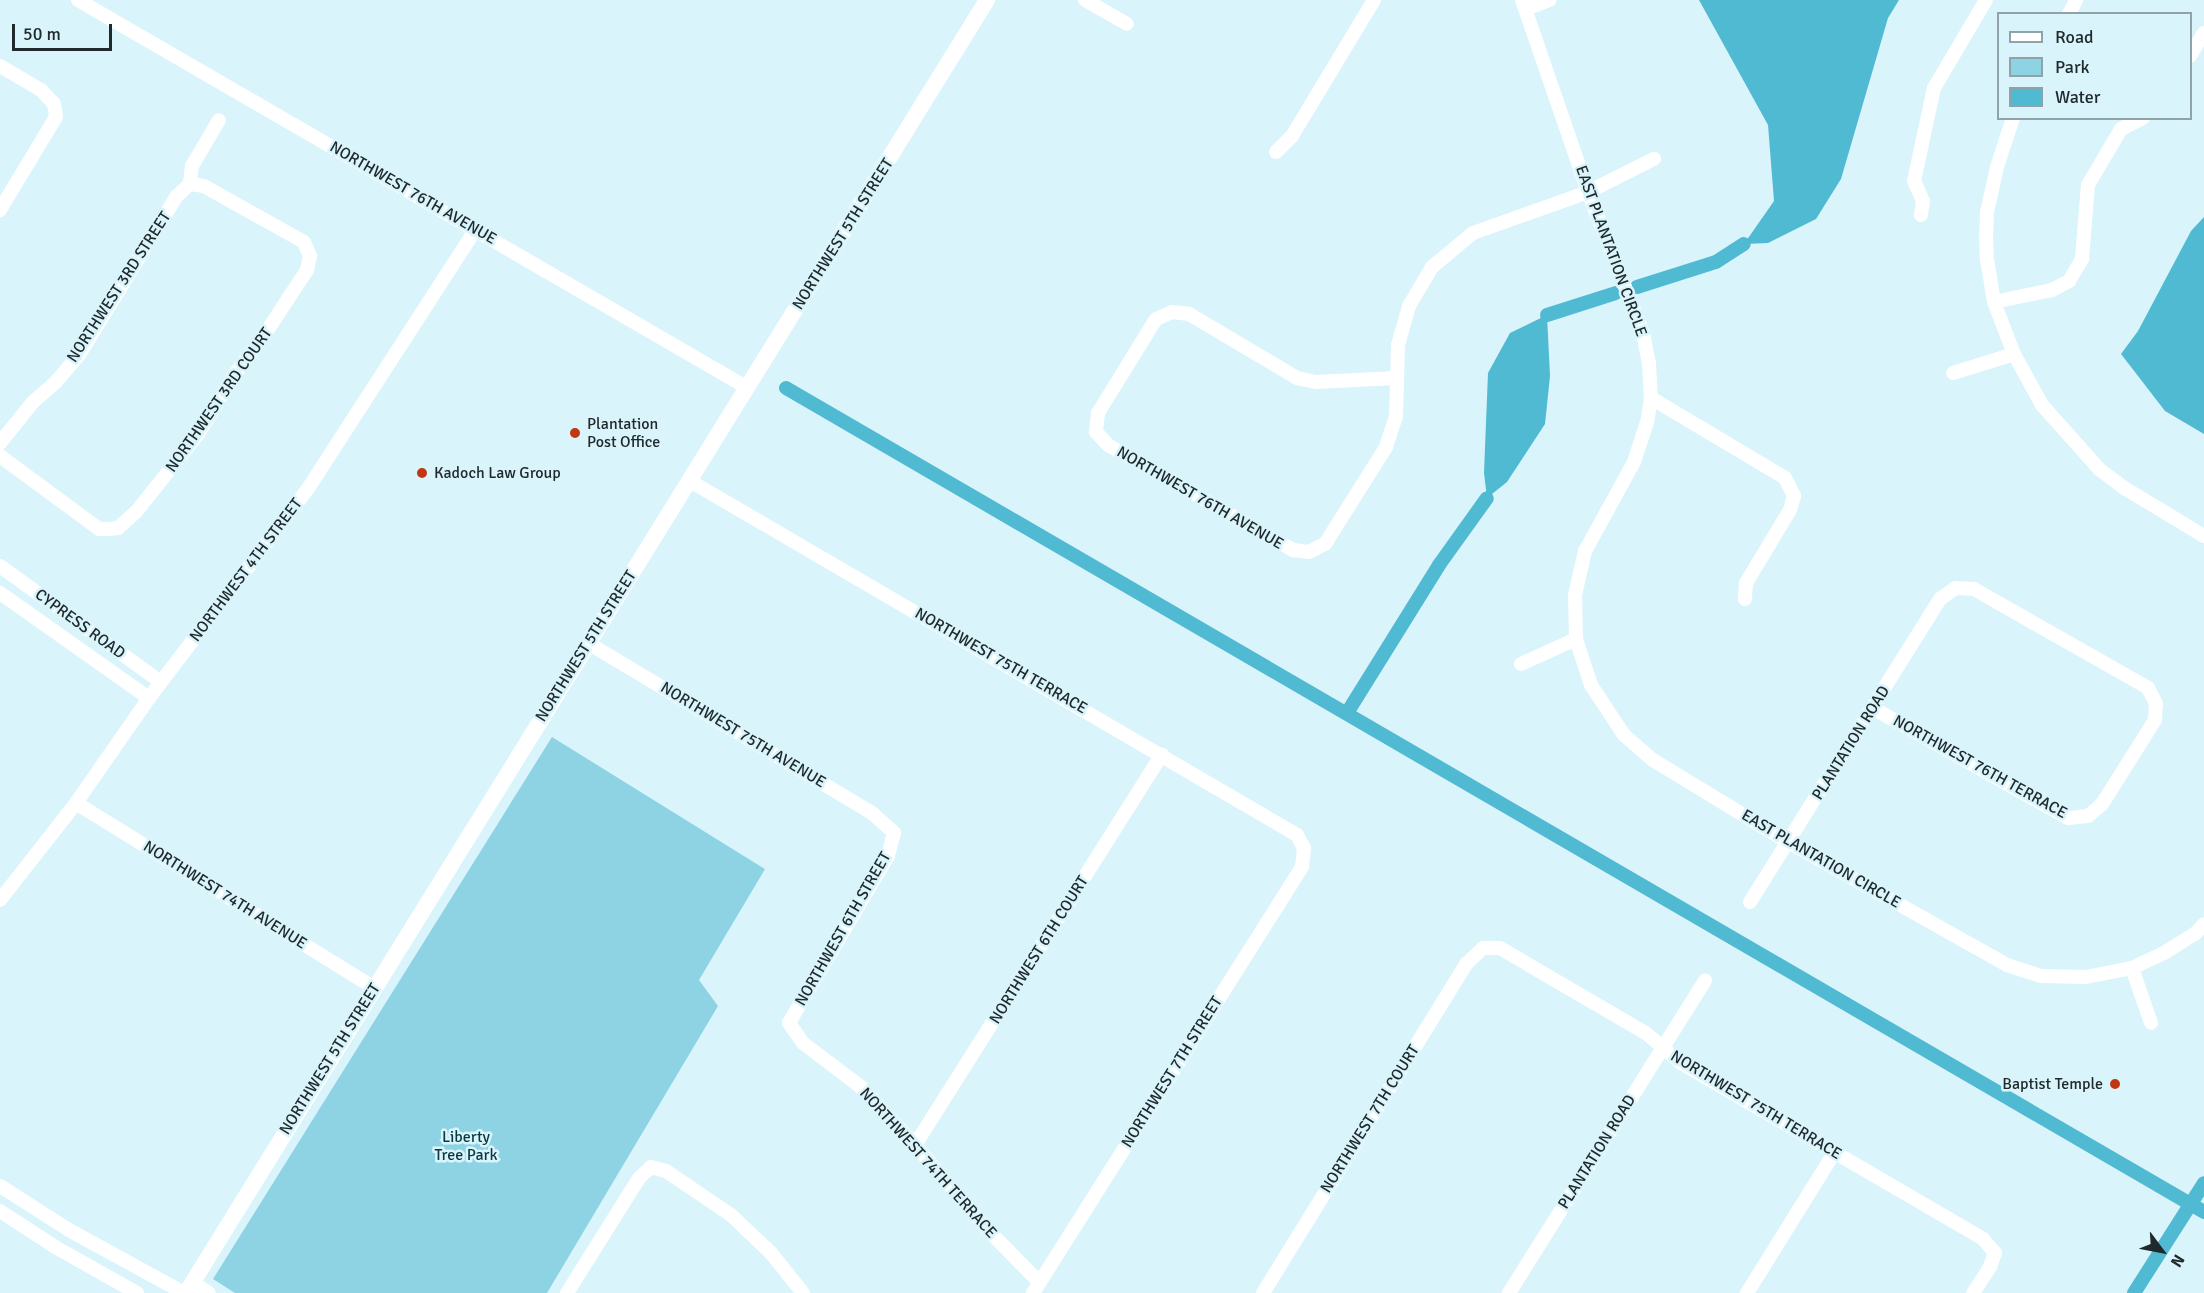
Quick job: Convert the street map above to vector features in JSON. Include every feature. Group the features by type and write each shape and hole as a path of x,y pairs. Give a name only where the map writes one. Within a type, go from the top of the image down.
{"street":[{"name":"NORTHWEST 76TH AVENUE","path":"78,0 748,388"},
{"name":"NORTHWEST 5TH STREET","path":"187,1289 987,0"},
{"path":"1085,0 1126,24"},
{"path":"1276,152 1292,136 1374,0"},
{"path":"1524,5 1549,0"},
{"path":"1921,215 1923,201 1914,181 1934,88 1986,0"},
{"name":"EAST PLANTATION CIRCLE","path":"1524,5 1588,192 1643,333 1649,363 1651,398 1647,422 1634,462 1585,550 1575,595 1576,639 1591,685 1624,735 1653,760 1788,842 2007,964 2041,976 2086,978 2132,968 2164,953 2195,934 2204,924"},
{"path":"2192,53 2204,33"},
{"path":"0,66 41,90 54,104 56,117 0,210"},
{"path":"190,184 192,166 219,120"},
{"path":"2012,120 1987,212 1987,259 1994,302 2014,354 2042,405 2099,469 2126,489 2204,536"},
{"path":"1994,302 2062,287 2073,276 2082,259 2088,185 2121,129 2139,120"},
{"path":"1396,378 1398,345 1409,306 1432,267 1473,233 1588,192 1654,159"},
{"name":"NORTHWEST 3RD COURT","path":"0,456 99,529 118,528 136,512 198,434 234,375 261,340 307,270 309,256 304,242 204,186 190,184"},
{"name":"NORTHWEST 3RD STREET","path":"0,443 33,402 56,382 79,355 177,196 190,184"},
{"name":"NORTHWEST 4TH STREET","path":"0,900 76,803 149,698 309,487 476,229"},
{"name":"NORTHWEST 76TH AVENUE","path":"1172,312 1189,314 1297,378 1316,382 1396,378 1396,417 1386,447 1325,544 1309,552 1293,550 1108,446 1096,432 1098,413 1156,319 1172,312"},
{"path":"1953,373 2014,354"},
{"path":"1651,398 1785,478 1794,496 1790,510 1746,582 1745,599"},
{"name":"NORTHWEST 75TH TERRACE","path":"690,481 1297,835 1304,848"},
{"name":"CYPRESS ROAD","path":"0,566 161,682"},
{"name":"PLANTATION ROAD","path":"1750,902 1940,599 1956,588 1974,589 2148,688 2156,704 2155,720 2102,804 2088,816"},
{"path":"0,593 149,698"},
{"path":"1521,664 1576,639"},
{"name":"NORTHWEST 75TH AVENUE","path":"588,643 872,813 894,833"},
{"name":"NORTHWEST 76TH TERRACE","path":"1873,708 2068,818 2088,816"},
{"name":"NORTHWEST 6TH COURT","path":"915,1144 1162,755"},
{"name":"NORTHWEST 74TH AVENUE","path":"76,803 374,988"},
{"name":"NORTHWEST 6TH STREET","path":"789,1023 888,856 894,833"},
{"name":"NORTHWEST 7TH STREET","path":"1036,1288 1302,867 1304,848"},
{"name":"NORTHWEST 75TH TERRACE","path":"1483,948 1500,948 1647,1034 1681,1063 1983,1239 1995,1253 1990,1267 1973,1293"},
{"name":"NORTHWEST 7TH COURT","path":"1263,1293 1466,963 1483,948"},
{"path":"2132,968 2151,1023"},
{"name":"PLANTATION ROAD","path":"1509,1293 1705,980"},
{"name":"NORTHWEST 74TH TERRACE","path":"789,1023 803,1042 861,1087 915,1144 1036,1288"},
{"path":"1747,1293 1834,1153"},
{"path":"567,1293 639,1178 651,1167 666,1171 731,1215 771,1253 803,1293"},
{"path":"0,1186 69,1230 187,1289 210,1293"},
{"path":"0,1211 57,1248 136,1293"}],"green space":[{"name":"Liberty Tree Park","path":"552,737 765,869 699,980 718,1006 547,1293 235,1293 213,1279"}],"water":[{"path":"1699,0 1899,0 1888,18 1841,179 1816,219 1768,243 1744,244 1774,201 1768,125"},
{"path":"2204,217 2204,434 2165,411 2121,354 2138,331 2191,231"},
{"path":"1547,315 1550,376 1545,424 1507,482 1487,498 1484,473 1488,373 1510,333"}],"waterway":[{"path":"1637,287 1716,262 1744,244"},
{"path":"1547,315 1616,293"},
{"path":"786,388 2204,1212"},
{"path":"1347,713 1439,565 1487,498"},
{"path":"2134,1293 2204,1183"}],"place":[{"name":"Plantation Post Office","path":"575,433"},
{"name":"Kadoch Law Group","path":"422,473"},
{"name":"Baptist Temple","path":"2115,1084"}]}
